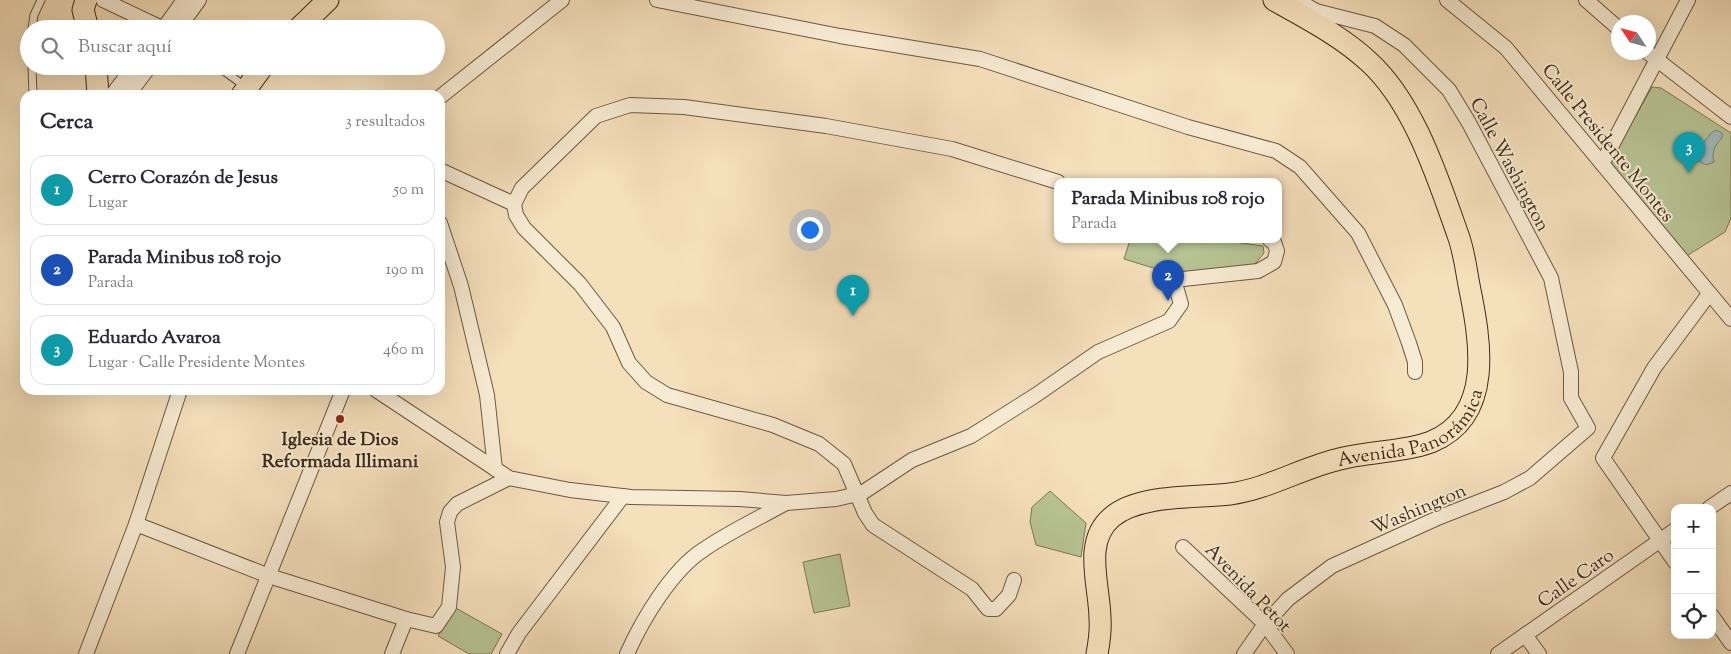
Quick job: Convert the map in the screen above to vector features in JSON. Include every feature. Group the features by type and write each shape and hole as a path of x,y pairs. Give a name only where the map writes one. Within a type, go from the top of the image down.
{"main road":[{"path":"307,20 328,0"},
{"name":"Avenida Panorámica","path":"1097,654 1100,619 1095,564 1096,542 1102,526 1114,515 1140,504 1170,499 1232,494 1271,484 1337,459 1429,443 1460,424 1477,385 1481,366 1472,300 1460,239 1435,173 1408,113 1368,61 1313,16 1274,0"},
{"path":"97,75 98,90"},
{"path":"249,90 258,75"}],"street":[{"path":"103,0 145,20"},
{"path":"170,20 184,0"},
{"path":"185,20 199,0"},
{"path":"445,93 562,0"},
{"path":"657,0 840,36 980,59 1188,128 1276,151 1300,167 1358,233 1395,305 1410,342 1415,362 1415,372"},
{"name":"Calle Washington","path":"1296,0 1313,16 1375,26 1404,44 1449,90 1470,123 1551,278 1571,372 1571,398 1588,428"},
{"name":"Calle Presidente Montes","path":"1447,0 1506,48 1709,294 1731,318"},
{"path":"1586,0 1611,22"},
{"path":"1656,51 1688,0"},
{"path":"1602,164 1651,60"},
{"path":"1656,60 1731,117"},
{"path":"116,90 127,75"},
{"path":"132,90 143,75"},
{"path":"1014,580 1009,595 996,609 988,609 972,589 873,525 844,464 819,444 773,425 667,396 646,382 629,363 613,327 580,284 524,228 516,215 514,204 522,188 596,116 630,105 684,107 855,131 952,149 1054,181"},
{"path":"445,172 514,204"},
{"path":"445,239 466,304 487,395 495,469"},
{"path":"384,395 509,478 570,490 623,496 786,503 836,499 857,494 912,460 971,436 1036,395 1098,352 1169,321 1181,304 1174,280 1258,271 1274,262 1277,251 1274,243"},
{"path":"1671,556 1603,458 1654,368 1709,294"},
{"path":"86,654 136,524 178,395"},
{"path":"237,654 341,395"},
{"name":"Washington","path":"1244,654 1265,624 1288,600 1332,566 1440,517 1504,492 1530,478 1588,428"},
{"path":"136,524 268,576 406,619 436,626 449,607 453,567 448,522 450,512 457,504 509,478"},
{"path":"1714,504 1731,493"},
{"path":"507,654 519,633 623,496"},
{"path":"627,652 662,592 702,550 786,503"},
{"name":"Calle Caro","path":"1498,654 1671,533"},
{"name":"Avenida Petot","path":"1183,547 1265,624 1287,654"},
{"path":"392,654 406,619"},
{"path":"1716,622 1731,643"},
{"path":"1525,635 1539,654"}],"lane":[{"path":"33,20 40,0"},
{"path":"32,75 33,90"},
{"path":"228,75 246,90"}],"green space":[{"path":"1652,87 1661,88 1731,133 1731,218 1725,232 1685,257 1607,167"},
{"path":"1129,243 1242,243 1263,246 1264,253 1255,264 1197,274 1173,274 1124,259"},
{"path":"1050,491 1086,523 1081,557 1036,545 1030,522 1032,507"},
{"path":"840,554 850,606 814,613 803,562"},
{"path":"454,607 502,634 491,654 469,654 438,636"}],"water":[{"path":"1716,130 1722,133 1722,138 1714,149 1714,162 1706,165 1692,157 1689,151 1693,146 1701,146 1711,133"}],"place":[{"name":"Eduardo Avaroa","path":"1689,173"},
{"name":"Parada Minibus 108 rojo","path":"1168,301"},
{"name":"Cerro Corazón de Jesus","path":"853,316"},
{"name":"Iglesia de Dios Reformada Illimani","path":"340,419"}]}
